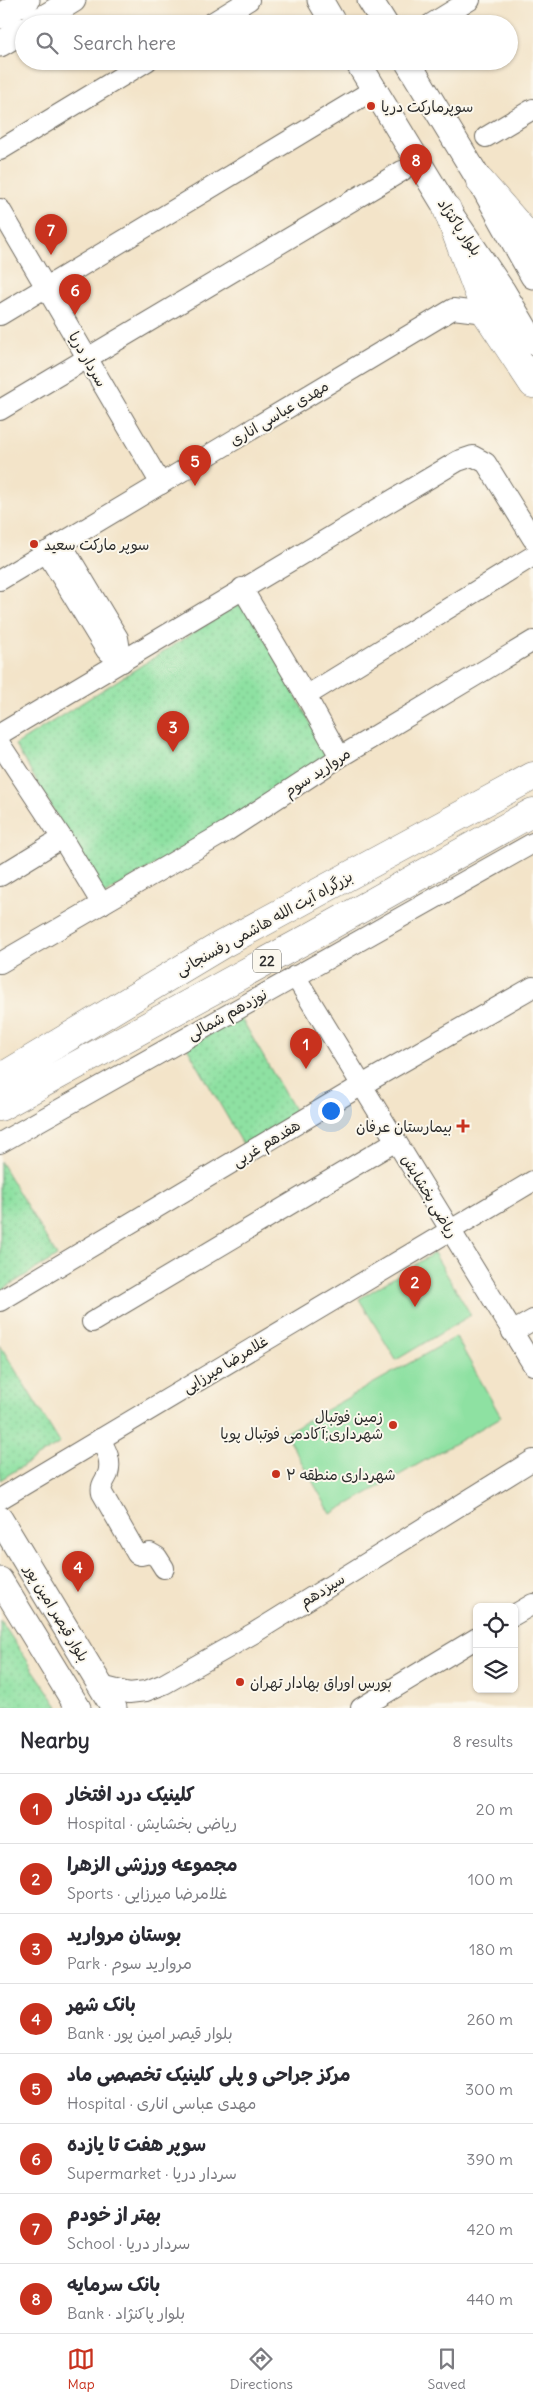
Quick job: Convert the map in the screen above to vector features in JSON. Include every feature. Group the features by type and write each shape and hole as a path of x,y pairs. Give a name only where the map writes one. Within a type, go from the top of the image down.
{"highway":[{"path":"480,181 533,242"},
{"path":"446,209 486,313 533,384"},
{"name":"بزرگراه آیت الله هاشمی رفسنجانی","path":"0,1078 224,944 528,777"},
{"name":"22","path":"0,1108 533,812"},
{"path":"507,826 533,816"}],"main road":[{"path":"0,16 27,0"},
{"path":"49,15 73,0"},
{"path":"320,0 329,15"},
{"path":"370,0 379,15"},
{"path":"0,44 15,35"},
{"name":"بلوار پاکنژاد","path":"362,70 446,209 502,290 533,342"},
{"path":"412,70 480,181 532,274"},
{"name":"بلوار قیصر امین پور","path":"0,1519 114,1708"},
{"name":"بلوار قیصر امین پور","path":"0,1580 78,1708"}],"street":[{"path":"225,15 249,0"},
{"path":"446,15 470,0"},
{"path":"0,150 132,70"},
{"path":"0,315 363,96"},
{"path":"486,137 533,109"},
{"path":"0,410 86,357 402,171"},
{"name":"سردار دریا","path":"0,209 161,484"},
{"name":"مهدی عباسی اناری","path":"0,580 453,309 486,313"},
{"path":"0,734 242,588 458,461 473,456 486,464 533,539"},
{"path":"54,548 118,638 122,662"},
{"path":"306,696 533,556"},
{"path":"242,588 306,696 340,758"},
{"name":"مروارید سوم","path":"0,963 227,831 340,758 533,641"},
{"path":"0,744 62,838 102,904"},
{"path":"0,876 62,838"},
{"name":"نوزدهم شمالی","path":"0,1143 533,843"},
{"name":"ریاضی بخشایش","path":"296,976 533,1365"},
{"name":"هفدهم غربی","path":"0,1302 362,1085 533,987"},
{"path":"92,1322 396,1141"},
{"name":"غلامرضا میرزایی","path":"0,1499 533,1181"},
{"path":"512,1332 533,1320"},
{"path":"100,1439 109,1458 108,1472 102,1486 102,1493 136,1554 138,1556 150,1553 157,1557 164,1568"},
{"name":"سیزدهم","path":"101,1686 129,1693 146,1691 164,1684 254,1633 533,1460"},
{"path":"518,1613 533,1604"},
{"path":"361,1708 473,1640"}],"green space":[{"path":"244,601 330,759 104,895 15,745"},
{"path":"240,1016 297,1115 244,1146 187,1047"},
{"path":"0,1161 57,1256 0,1291"},
{"path":"434,1253 471,1315 396,1360 359,1299"},
{"name":"زمین فوتبال شهرداری;آکادمی فوتبال پویا","path":"456,1337 501,1417 331,1514 285,1433"},
{"path":"0,1345 60,1443 0,1480"},
{"path":"0,1620 59,1708 0,1708"}],"place":[{"name":"سوپرمارکت دریا","path":"371,106"},
{"name":"بانک سرمایه","path":"416,185"},
{"name":"بهتر از خودم","path":"51,255"},
{"name":"سوپر هفت تا یازده","path":"75,315"},
{"name":"مرکز جراحی و پلی کلینیک تخصصی ماد","path":"195,486"},
{"name":"سوپر مارکت سعید","path":"34,544"},
{"name":"بوستان مروارید","path":"173,752"},
{"name":"کلینیک درد افتخار","path":"306,1069"},
{"name":"بیمارستان عرفان","path":"463,1126"},
{"name":"مجموعه ورزشی الزهرا","path":"415,1307"},
{"name":"زمین فوتبال شهرداری;آکادمی فوتبال پویا","path":"393,1425"},
{"name":"شهرداری منطقه ۲","path":"276,1474"},
{"name":"بانک شهر","path":"78,1592"},
{"name":"بورس اوراق بهادار تهران","path":"240,1682"}]}
